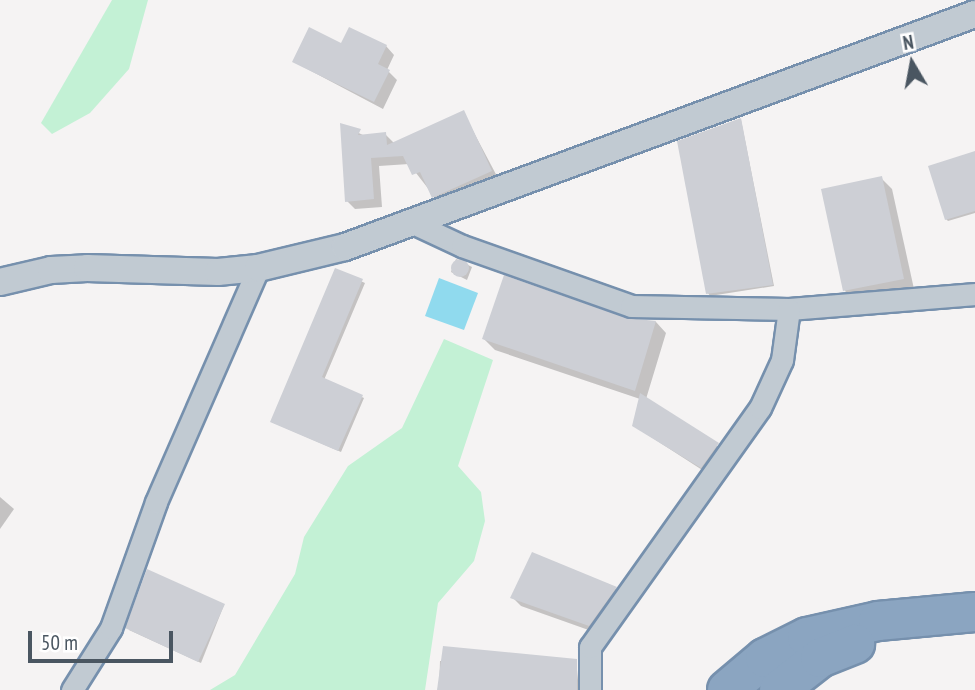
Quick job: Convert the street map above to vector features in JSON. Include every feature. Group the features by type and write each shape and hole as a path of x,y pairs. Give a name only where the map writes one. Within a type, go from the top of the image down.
{"highway":[{"path":"727,690 765,658 807,637 878,621 975,612"},
{"path":"779,690 820,658 860,642 975,630"}],"street":[{"path":"0,282 51,270 87,268 218,272 258,268 415,224 975,14"},
{"path":"415,224 631,306 789,309 975,294"},
{"path":"72,690 111,628 156,502 258,268"},
{"path":"590,690 590,647 760,408 782,360 789,309"}],"green space":[{"path":"112,0 148,0 129,69 90,113 52,134 41,123"},
{"path":"444,339 493,360 458,466 481,492 485,521 474,561 438,603 425,690 210,690 235,675 295,574 304,537 348,466 402,428"}],"water":[{"path":"439,278 478,293 464,330 425,316"}],"building":[{"path":"309,27 341,43 349,27 387,45 378,64 390,70 374,102 292,62"},
{"path":"464,110 492,171 432,198 420,172 412,175 403,156 371,158 374,199 345,202 340,123 361,129 358,135 386,132 387,145"},
{"path":"741,118 773,285 706,294 677,141"},
{"path":"975,151 975,211 945,220 928,166"},
{"path":"882,176 904,279 843,291 821,189"},
{"path":"456,259 464,259 469,268 467,275 456,277 451,272 451,264"},
{"path":"335,268 363,279 322,377 363,395 338,451 270,422"},
{"path":"504,275 627,318 656,321 635,391 482,339"},
{"path":"640,393 719,443 701,468 632,426"},
{"path":"532,552 617,587 589,626 510,598"},
{"path":"147,569 225,604 198,662 125,628"},
{"path":"443,646 577,659 577,690 437,690"}]}
